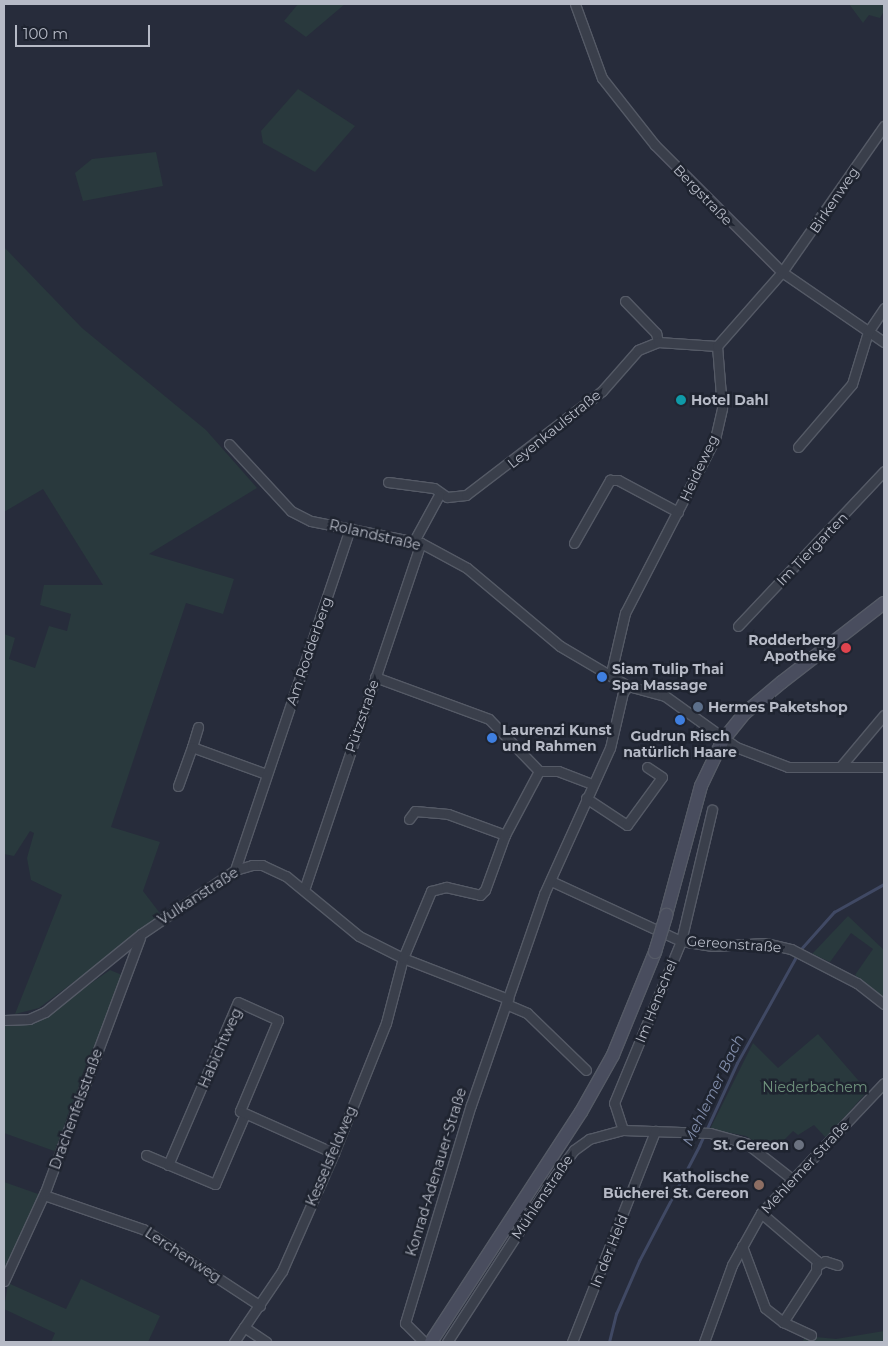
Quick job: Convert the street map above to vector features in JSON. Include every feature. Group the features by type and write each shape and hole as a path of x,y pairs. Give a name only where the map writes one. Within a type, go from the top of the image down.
{"main road":[{"path":"431,1342 581,1112 613,1055 655,952 701,786 723,740 745,713 884,602"}],"street":[{"name":"Bergstraße","path":"575,4 591,55 626,114 782,272 884,342"},
{"name":"Birkenweg","path":"782,272 884,126"},
{"path":"717,346 782,272"},
{"path":"625,301 656,333 658,342"},
{"path":"798,447 852,384 868,332 884,308"},
{"name":"Leyenkaulstraße","path":"388,482 434,488 440,494 456,496 478,489 602,391 633,354 658,342 717,346"},
{"name":"Heideweg","path":"611,673 625,613 715,439 722,408 717,346"},
{"name":"Rolandstraße","path":"229,444 291,511 311,522 417,542 467,568 560,646 611,673 628,686"},
{"name":"Im Tiergarten","path":"738,626 884,471"},
{"path":"574,542 610,480 618,480 678,512"},
{"path":"417,542 440,494"},
{"name":"Am Rodderberg","path":"235,870 350,528"},
{"name":"Pützstraße","path":"304,890 375,677 417,542"},
{"path":"375,677 489,719 539,771 558,771 592,784"},
{"path":"628,686 677,702 723,740 788,767 842,765 884,767"},
{"name":"Konrad-Adenauer-Straße","path":"424,1342 405,1323 507,1002 551,880 592,784 610,748 620,701 628,686"},
{"path":"842,765 884,715"},
{"path":"178,786 198,728"},
{"path":"192,747 266,774"},
{"path":"586,798 627,825 662,777 647,767"},
{"path":"409,820 415,812 448,814 505,835 539,771"},
{"name":"Im Henschel","path":"624,1130 614,1103 680,941 712,810"},
{"name":"Kesselsfeldweg","path":"234,1342 282,1271 334,1153 386,1023 403,958 431,891 446,887 480,895 505,835"},
{"name":"Vulkanstraße","path":"4,1020 29,1019 45,1012 141,934 235,870 262,865 304,890 359,936 403,958 507,1002"},
{"name":"Gereonstraße","path":"551,880 680,941 713,946 765,943 791,949 857,983 884,1004"},
{"name":"Drachenfelsstraße","path":"4,1281 44,1195 141,934"},
{"name":"Habichtweg","path":"168,1165 238,1002 278,1020 243,1112"},
{"path":"507,1002 527,1013 586,1070"},
{"name":"Mehlemer Straße","path":"704,1342 742,1246 760,1213 884,1083"},
{"path":"146,1156 215,1184 243,1112 334,1153"},
{"name":"Mühlenstraße","path":"447,1342 574,1150 590,1139 624,1130 697,1131 746,1143 792,1179"},
{"name":"In der Held","path":"572,1342 655,1131"},
{"name":"Lerchenweg","path":"44,1195 143,1229 260,1306"},
{"path":"760,1213 816,1261 816,1266"},
{"path":"742,1246 765,1308 783,1322 811,1335"},
{"path":"783,1322 816,1266 825,1261 837,1265"},
{"path":"244,1327 266,1342"}],"green space":[{"path":"298,4 345,4 306,37 284,21"},
{"path":"849,4 884,4 884,11 880,18 869,15 863,23"},
{"path":"298,89 355,126 315,172 263,143 261,131"},
{"path":"156,152 163,186 83,201 75,173 92,159"},
{"path":"4,247 82,328 206,430 257,488 149,554 234,579 223,614 186,603 111,827 160,842 143,891 162,916 39,1008 15,1014 62,895 31,880 27,858 34,833 30,831 14,856 4,854 4,634 15,638 9,659 35,668 49,626 67,631 71,614 40,605 44,585 103,585 43,489 4,512"},
{"path":"848,916 884,950 884,998 855,975 873,949 851,933 830,962 812,954"},
{"path":"110,970 122,975 57,1152 4,1133 4,1023 31,1021 47,1014"},
{"name":"Niederbachem","path":"818,1034 865,1088 865,1094 826,1138 814,1125 798,1135 793,1131 777,1147 769,1140 762,1146 746,1136 710,1129 753,1043 778,1068"},
{"path":"4,1182 41,1195 6,1271 4,1270"},
{"path":"81,1279 160,1316 148,1342 51,1342 55,1333 4,1309 8,1283 66,1309"},
{"path":"884,1331 884,1342 802,1342 806,1336 836,1339"}],"waterway":[{"name":"Mehlemer Bach","path":"800,950 834,912 884,884"},
{"name":"Mehlemer Bach","path":"609,1342 616,1314 639,1261 699,1146 737,1063 797,955"}],"place":[{"name":"Hotel Dahl","path":"681,400"},
{"name":"Rodderberg Apotheke","path":"846,648"},
{"name":"Siam Tulip Thai Spa Massage","path":"602,677"},
{"name":"Hermes Paketshop","path":"698,707"},
{"name":"Gudrun Risch natürlich Haare","path":"680,720"},
{"name":"Laurenzi Kunst und Rahmen","path":"492,738"},
{"name":"St. Gereon","path":"799,1145"},
{"name":"Katholische Bücherei St. Gereon","path":"759,1185"}]}
